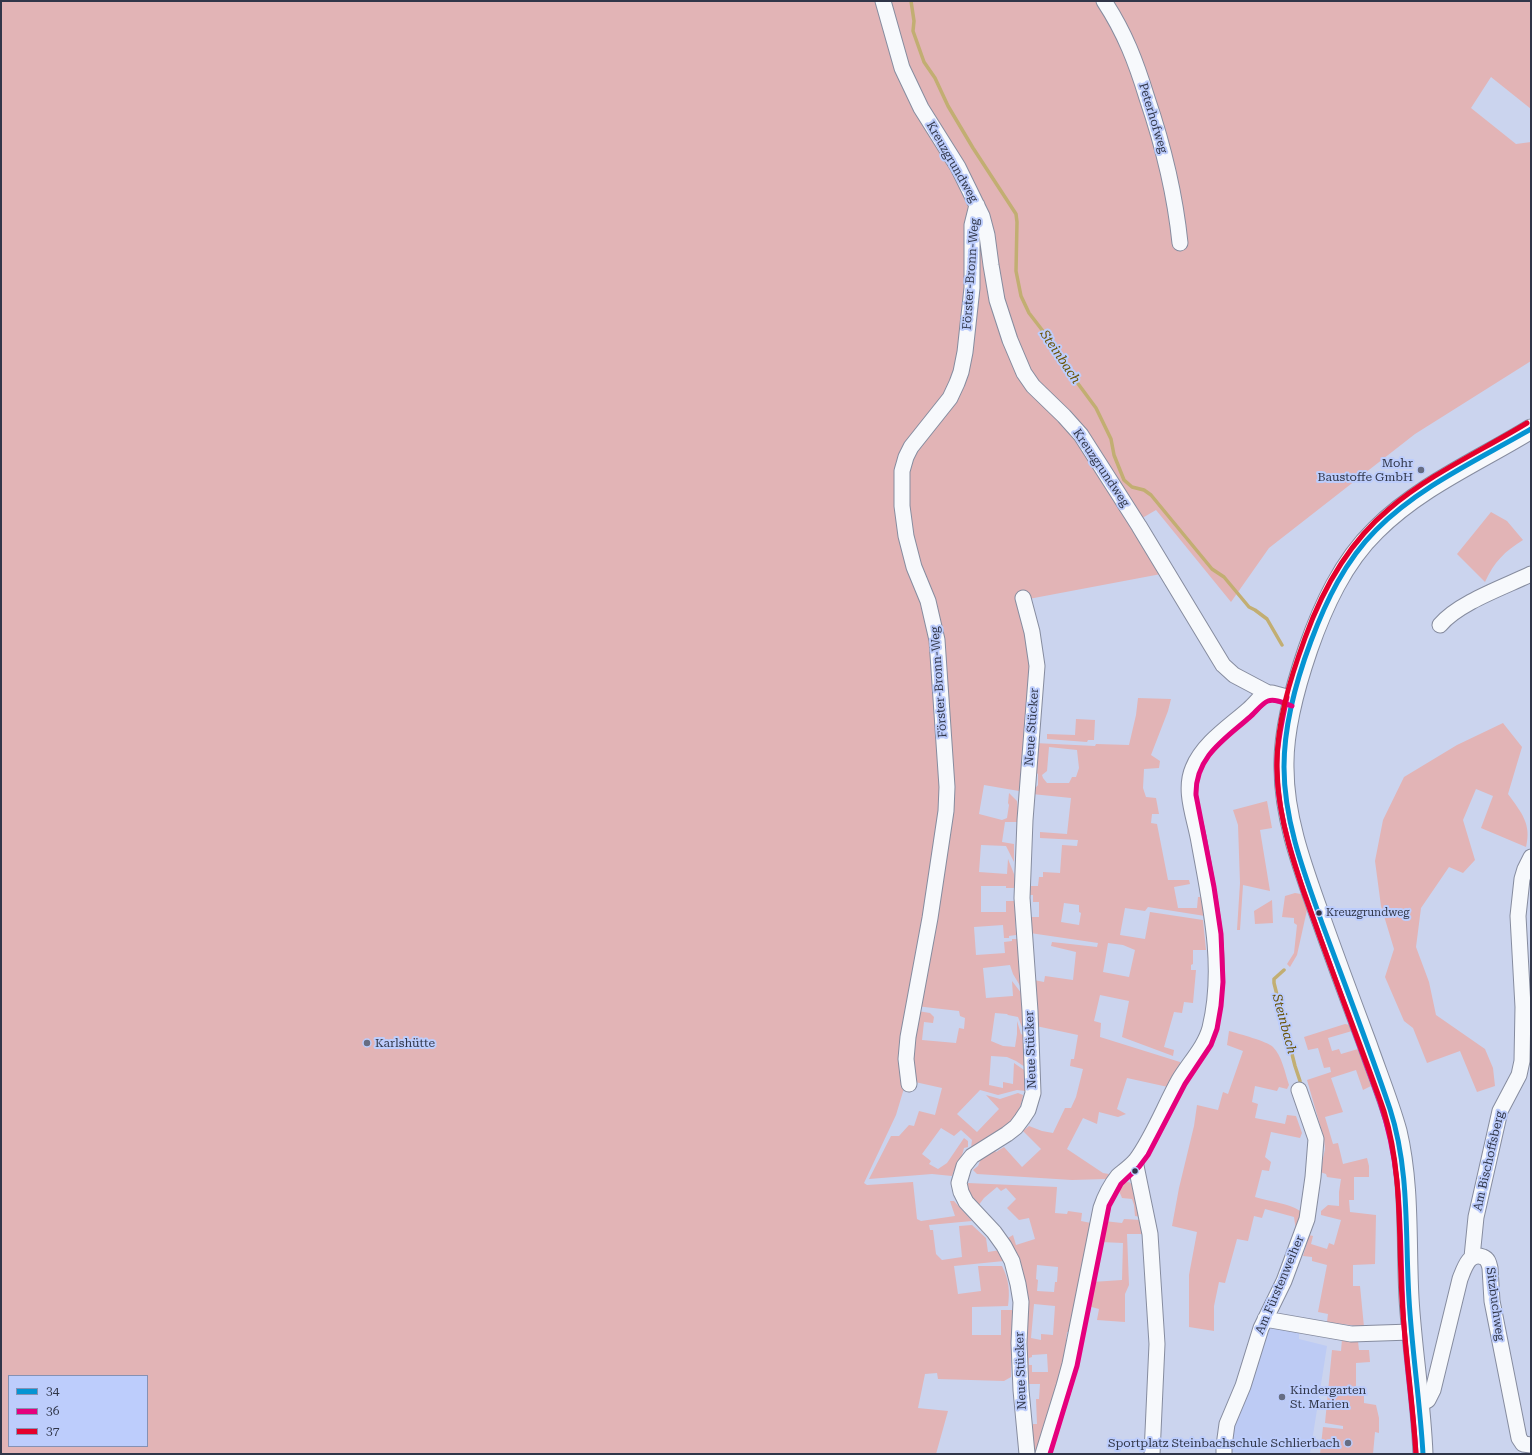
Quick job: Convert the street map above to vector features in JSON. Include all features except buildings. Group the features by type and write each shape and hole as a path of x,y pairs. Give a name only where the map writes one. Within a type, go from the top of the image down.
{"main road":[{"path":"1422,1454 1419,1405 1411,1332 1406,1194 1402,1157 1390,1110 1296,844 1287,800 1284,759 1294,699 1306,655 1326,605 1348,564 1367,538 1389,518 1431,488 1531,429"}],"street":[{"name":"Kreuzgrundweg","path":"883,1 902,68 921,108 958,167 985,225 991,265 1004,322 1016,356 1024,373 1033,386 1064,416 1080,436 1139,526 1223,665 1234,675 1268,693 1294,699"},
{"name":"Peterhofweg","path":"1104,1 1129,44 1154,117 1167,168 1176,212 1180,243"},
{"name":"Förster-Bronn-Weg","path":"909,1084 906,1059 908,1037 930,918 946,812 947,787 937,640 928,601 914,567 906,536 902,506 902,470 911,447 950,398 961,372 965,352 972,288 972,225 977,205"},
{"path":"1440,625 1452,613 1466,604 1531,574"},
{"name":"Neue Stücker","path":"1023,598 1032,632 1037,666 1026,815 1022,898 1030,1011 1033,1093 1028,1110 1016,1127 972,1156 964,1166 959,1183 961,1192 966,1202 994,1232 1004,1246 1012,1261 1018,1284 1021,1309 1019,1344 1020,1385 1027,1454"},
{"path":"1042,1454 1070,1364 1103,1202 1112,1184 1135,1161 1180,1080 1208,1034 1217,973 1216,953 1199,841 1189,793 1191,775 1204,749 1251,708 1260,697 1268,693"},
{"name":"Am Bischoffsberg","path":"1472,1257 1476,1217 1500,1111 1519,1075 1522,1061 1523,1007 1518,916 1522,879 1531,856"},
{"name":"Am Fürstenweiher","path":"1224,1454 1227,1424 1243,1386 1257,1339 1284,1281 1301,1238 1306,1219 1312,1184 1316,1139 1299,1090"},
{"path":"1135,1161 1150,1234 1157,1344 1152,1454"},
{"name":"Sitzbuchweg","path":"1419,1405 1428,1400 1433,1390 1460,1279 1466,1264 1472,1257 1483,1257 1489,1263 1492,1301 1516,1426 1520,1440 1527,1448"},
{"path":"1265,1319 1351,1334 1411,1332"}],"shaded area":[{"path":"1,1 1531,1 1531,109 1491,77 1471,108 1516,144 1531,142 1531,361 1415,434 1269,548 1231,602 1156,510 1132,524 1161,574 1018,601 1033,667 1019,791 984,785 979,814 1002,820 1007,818 1009,793 1017,801 1017,822 1005,822 1002,842 1014,844 1014,862 1006,846 981,845 979,872 1007,874 1008,859 1014,874 1016,888 1006,888 1006,886 981,886 981,912 1006,912 1006,901 1016,901 1016,935 1009,936 1009,938 1004,938 1003,925 974,927 976,955 1005,953 1004,942 1012,941 1012,939 1019,939 1022,989 1013,974 1010,965 983,968 986,998 1013,996 1012,981 1022,994 1022,1006 1025,1015 1024,1032 1018,1017 995,1013 991,1041 1003,1046 1015,1047 1017,1021 1021,1034 1025,1036 1025,1055 1028,1060 1028,1069 1007,1057 991,1056 989,1085 1003,1088 1003,1082 1013,1084 1014,1063 1027,1072 1025,1091 1017,1090 998,1095 980,1090 957,1114 977,1132 999,1109 986,1095 1000,1099 1018,1093 1023,1095 1016,1115 1009,1123 966,1154 971,1148 972,1140 961,1130 954,1136 941,1128 922,1154 931,1161 929,1164 938,1169 947,1163 964,1138 968,1141 968,1147 964,1148 962,1156 952,1176 932,1174 869,1179 891,1136 899,1136 909,1125 914,1126 919,1111 935,1115 942,1088 915,1082 909,1058 910,1039 918,1011 930,1013 934,1017 933,1023 924,1022 922,1040 956,1043 959,1028 964,1029 965,1018 960,1016 959,1011 916,1006 925,965 919,963 904,1043 905,1085 896,1115 864,1183 867,1185 913,1182 917,1219 921,1221 955,1216 950,1201 954,1201 972,1221 929,1225 930,1230 933,1230 936,1254 942,1260 962,1257 959,1226 972,1225 986,1238 988,1252 1000,1250 1004,1261 954,1266 958,1294 981,1291 978,1266 1002,1266 1008,1286 1008,1306 972,1307 972,1335 1001,1335 1001,1310 1012,1310 1011,1377 1004,1381 938,1379 937,1373 925,1374 918,1408 948,1411 936,1454 1,1454"},
{"path":"1491,512 1507,521 1523,540 1511,548 1496,563 1485,582 1457,554"},
{"path":"1138,698 1171,699 1168,711 1151,755 1160,761 1159,768 1144,769 1143,788 1146,797 1156,798 1159,814 1152,814 1151,823 1157,824 1168,880 1189,880 1190,884 1174,887 1178,908 1197,908 1198,897 1202,897 1205,916 1148,907 1145,911 1125,908 1120,935 1145,939 1150,912 1203,920 1206,950 1193,950 1193,964 1191,965 1191,970 1196,970 1193,1003 1184,1002 1182,1013 1174,1012 1164,1047 1174,1050 1173,1056 1122,1037 1129,1001 1100,995 1094,1021 1101,1023 1100,1037 1180,1062 1182,1067 1168,1087 1127,1078 1117,1109 1126,1114 1118,1117 1099,1112 1097,1124 1083,1118 1067,1149 1103,1173 1109,1174 1106,1179 1072,1180 977,1174 973,1170 978,1166 981,1159 994,1150 996,1152 1004,1147 1022,1167 1041,1149 1023,1131 1029,1126 1053,1133 1065,1108 1071,1108 1076,1097 1083,1069 1070,1066 1071,1059 1074,1059 1078,1035 1036,1026 1034,980 1044,982 1045,976 1073,980 1076,952 1051,946 1052,942 1097,947 1098,943 1030,933 1028,917 1039,917 1039,902 1033,902 1033,895 1029,895 1030,886 1038,886 1039,877 1043,877 1043,872 1060,873 1062,845 1077,846 1078,840 1040,838 1040,832 1067,834 1071,798 1032,794 1038,785 1038,774 1033,770 1035,743 1095,746 1096,744 1129,745 1136,715","holes":["1049,747 1077,750 1079,768 1076,777 1072,777 1069,783 1047,783 1043,778 1042,775 1047,771","1064,903 1079,905 1079,912 1081,913 1079,925 1061,922","1108,943 1123,945 1135,950 1129,977 1103,972"]},
{"path":"1076,719 1095,720 1094,740 1088,740 1087,742 1047,739 1047,734 1075,735"},
{"path":"1503,723 1522,747 1508,794 1524,819 1528,832 1526,847 1481,828 1493,796 1476,789 1463,820 1475,860 1463,873 1449,867 1421,908 1416,947 1429,982 1436,1015 1485,1049 1493,1068 1495,1086 1477,1092 1460,1051 1427,1063 1413,1028 1404,1021 1385,977 1394,949 1381,906 1375,861 1383,820 1404,777 1457,745"},
{"path":"1267,801 1272,828 1260,830 1270,891 1243,885 1240,930 1237,930 1240,883 1238,825 1233,810"},
{"path":"1295,893 1301,894 1307,910 1297,955 1290,967 1287,964 1294,953 1297,925 1294,923 1294,918 1282,917 1285,896"},
{"path":"1272,900 1273,923 1255,924 1254,911"},
{"path":"1345,1024 1350,1025 1352,1031 1328,1038 1332,1051 1339,1049 1341,1054 1358,1049 1371,1086 1363,1090 1356,1070 1331,1078 1343,1112 1325,1117 1333,1144 1338,1143 1343,1164 1367,1158 1369,1166 1369,1177 1354,1177 1354,1200 1349,1200 1350,1212 1376,1215 1375,1264 1353,1265 1353,1286 1360,1286 1364,1327 1327,1322 1328,1314 1318,1312 1327,1265 1312,1261 1312,1257 1303,1256 1309,1235 1313,1236 1311,1244 1327,1249 1329,1243 1334,1245 1341,1220 1321,1215 1321,1211 1328,1205 1339,1206 1341,1179 1327,1177 1326,1174 1320,1172 1325,1149 1324,1139 1307,1080 1331,1072 1330,1067 1324,1068 1318,1048 1308,1050 1304,1037"},
{"path":"1229,1031 1265,1042 1273,1047 1279,1055 1285,1070 1289,1085 1287,1089 1279,1087 1277,1091 1255,1086 1252,1102 1258,1104 1255,1118 1285,1124 1287,1115 1296,1116 1302,1133 1300,1138 1271,1132 1265,1157 1271,1162 1269,1171 1262,1170 1255,1197 1293,1207 1303,1213 1296,1231 1294,1217 1265,1209 1262,1218 1254,1216 1248,1241 1237,1239 1225,1283 1219,1282 1214,1306 1214,1331 1189,1327 1189,1275 1197,1232 1172,1226 1179,1188 1194,1126 1197,1105 1218,1110 1223,1092 1228,1094 1243,1051 1227,1045"},
{"path":"1129,1182 1134,1186 1141,1217 1135,1216 1132,1199 1122,1198 1117,1186 1122,1183"},
{"path":"968,1183 1057,1187 1055,1213 1067,1214 1068,1211 1082,1213 1081,1221 1091,1223 1071,1332 1067,1332 1066,1341 1068,1344 1046,1422 1043,1425 1037,1453 1032,1452 1033,1424 1037,1424 1036,1399 1039,1399 1040,1384 1027,1384 1025,1352 1028,1302 1026,1285 1019,1259 1008,1238 1013,1235 1016,1245 1035,1239 1029,1218 1019,1220 1007,1208 1016,1199 1006,1188 1001,1191 997,1187 984,1198 978,1206 968,1191","holes":["1037,1265 1058,1267 1057,1282 1055,1282 1054,1292 1037,1291","1034,1304 1055,1306 1053,1335 1041,1334 1041,1340 1031,1338","1047,1354 1048,1372 1032,1372 1032,1365 1029,1365 1029,1358 1032,1357 1032,1355"]},
{"path":"1124,1219 1142,1220 1144,1234 1127,1234 1129,1285 1125,1294 1125,1322 1097,1320 1099,1309 1088,1306 1092,1282 1122,1280 1123,1243 1101,1242 1104,1221 1122,1223"},
{"name":"Kindergarten St. Marien","path":"1271,1328 1299,1332 1299,1339 1327,1346 1310,1454 1248,1454 1231,1452 1238,1410 1267,1331"},
{"path":"1342,1339 1358,1341 1359,1350 1369,1350 1370,1362 1356,1363 1356,1393 1364,1394 1364,1403 1376,1405 1379,1418 1379,1433 1375,1432 1373,1454 1320,1454 1323,1427 1343,1429 1343,1426 1325,1423 1332,1350 1341,1351"}],"waterway":[{"name":"Steinbach","path":"911,1 914,21 913,31 924,62 935,78 948,106 973,148 1016,214 1016,271 1021,296 1029,313 1056,348 1068,371 1096,408 1111,439 1114,455 1124,480 1132,487 1144,490 1151,495 1212,569 1224,577 1249,607 1267,619 1282,645"},
{"name":"Steinbach","path":"1284,970 1274,979 1274,983 1300,1081"}],"transit line":[{"name":"37","path":"1416,1454 1403,1318 1399,1205 1390,1134 1384,1111 1323,947 1290,848 1278,789 1277,752 1281,719 1289,686 1312,619 1338,568 1361,536 1389,509 1421,485 1456,463 1527,423"},
{"name":"34","path":"1423,1454 1410,1318 1406,1203 1401,1156 1390,1109 1315,904 1296,846 1287,807 1285,787 1284,767 1286,735 1296,687 1317,626 1330,596 1346,568 1365,542 1393,514 1430,487 1531,429"},
{"name":"36","path":"1287,697 1277,758 1278,792 1284,827 1304,893 1380,1102 1388,1128 1393,1154 1399,1205 1404,1327 1416,1454"},
{"name":"36","path":"1050,1454 1077,1366 1109,1206 1121,1184 1139,1167 1148,1155 1185,1084 1211,1045 1217,1029 1223,982 1221,934 1214,887 1196,795 1200,770 1213,750 1266,702 1274,700 1292,706"}],"place":[{"name":"Mohr Baustoffe GmbH","path":"1421,470"},
{"name":"Kreuzgrundweg","path":"1319,913"},
{"name":"Karlshütte","path":"367,1043"},
{"name":"Kindergarten St. Marien","path":"1282,1397"},
{"name":"Sportplatz Steinbachschule Schlierbach","path":"1348,1443"}]}
